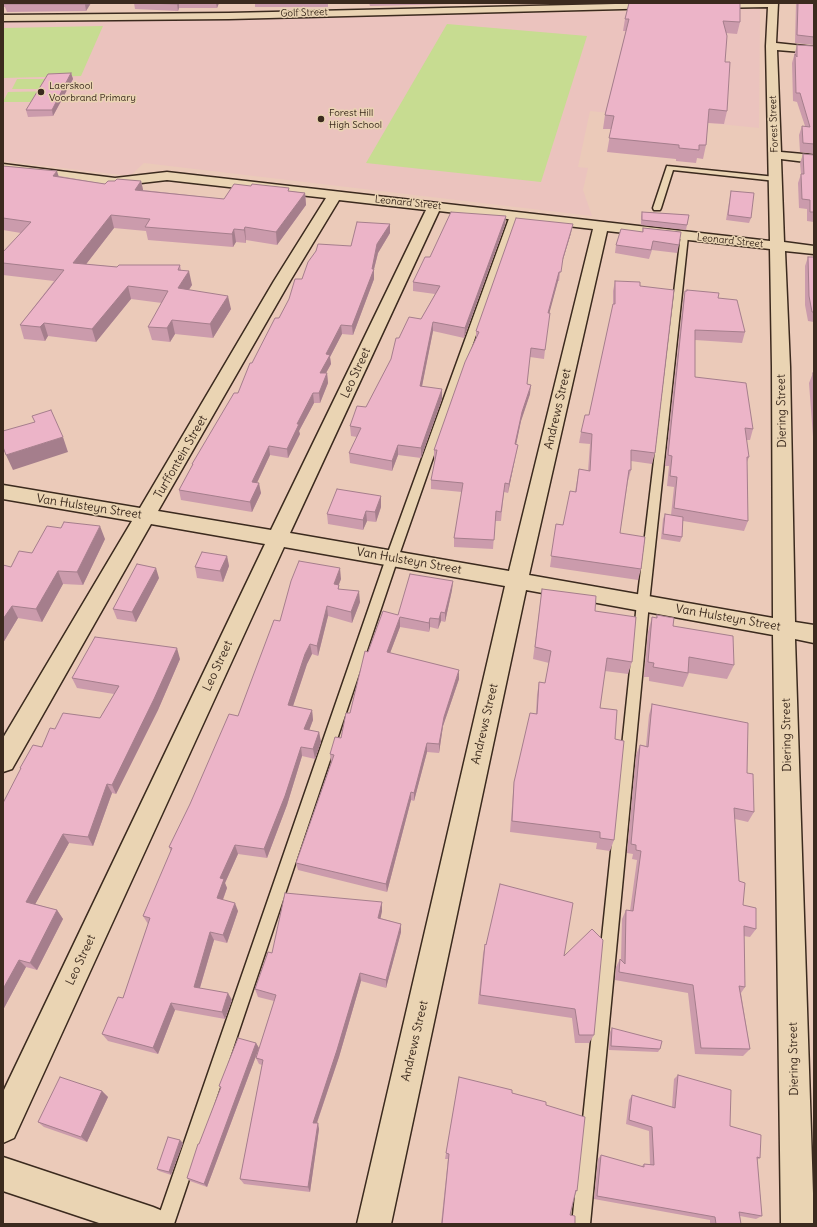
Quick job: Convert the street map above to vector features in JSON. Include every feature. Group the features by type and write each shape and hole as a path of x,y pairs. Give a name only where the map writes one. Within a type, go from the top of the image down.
{"street":[{"path":"229,16 232,3"},
{"path":"702,4 773,3"},
{"name":"Forest Street","path":"773,3 771,46 776,155 777,245"},
{"name":"Golf Street","path":"3,18 111,13 229,16 350,7 585,5 672,6"},
{"path":"771,46 814,50"},
{"path":"776,155 814,159"},
{"name":"Leonard Street","path":"3,168 110,181 167,176 814,250"},
{"name":"Turffontein Street","path":"3,761 12,727 147,516 282,281 335,195"},
{"name":"Leo Street","path":"3,1127 277,539 435,206"},
{"name":"Andrews Street","path":"374,1224 517,581 601,226"},
{"name":"Diering Street","path":"777,245 781,367 784,629 798,1224"},
{"name":"Van Hulsteyn Street","path":"3,492 392,558 814,634"},
{"path":"3,1174 153,1224"}],"lane":[{"path":"657,208 670,168 776,179"},
{"path":"165,1224 392,558 514,215"},
{"path":"581,1224 622,830 643,603 684,236"}],"shaded area":[{"name":"Forest Hill High School","path":"760,9 759,128 590,111 578,167 588,168 583,190 592,216 144,163 130,176 3,161 3,22"}],"green space":[{"path":"447,24 587,36 541,182 366,163"},
{"path":"103,26 81,76 3,78 3,28"},
{"path":"17,79 68,79 63,89 12,89"},
{"path":"60,91 55,102 3,102 8,92"}],"building":[{"path":"85,3 85,4 4,4"},
{"path":"145,3 177,3 177,4"},
{"path":"629,3 740,3 740,22 723,21 727,36 725,62 730,62 727,111 709,109 706,145 699,145 699,150 679,148 679,145 609,138 614,116 605,115 629,19 625,19"},
{"path":"798,3 814,3 814,37 797,35"},
{"path":"797,45 814,46 814,144 803,143 802,126 810,127 800,93 796,93 795,54 797,57"},
{"path":"71,73 52,110 26,110 48,74"},
{"path":"803,154 814,155 814,212 810,212 810,200 802,199 801,174 804,174"},
{"path":"3,166 57,171 53,176 105,184 108,181 115,181 117,179 141,181 135,190 224,199 234,184 251,186 252,184 289,188 288,191 305,193 276,232 245,227 244,230 234,229 232,234 145,227 150,219 111,215 73,263 117,267 119,265 180,265 178,270 189,271 178,288 228,296 210,324 172,320 167,328 148,327 168,291 128,286 92,329 44,323 40,327 20,325 64,270 3,263 3,252 31,222 3,218"},
{"path":"731,191 754,193 751,218 728,215"},
{"path":"451,212 506,216 465,328 433,322 420,386 442,389 421,448 398,445 392,461 349,453 361,428 350,426 357,406 366,407 391,359 396,338 399,338 409,317 421,319 440,286 413,282 425,257 430,257"},
{"path":"642,212 689,215 687,225 642,220"},
{"path":"516,218 573,224 563,258 561,272 559,272 548,313 550,313 545,350 531,348 527,384 531,385 522,412 515,444 518,445 509,484 505,483 501,512 496,511 494,540 454,538 463,483 431,480 437,450 434,450 465,362 479,332 476,331"},
{"path":"357,222 390,224 377,244 372,269 374,269 352,326 341,325 326,354 330,355 320,373 327,373 319,393 313,393 297,424 299,424 287,449 269,446 252,482 259,483 250,502 179,490 192,464 234,393 238,393 250,363 252,363 275,318 279,318 289,299 295,279 302,279 308,262 316,251 318,244 351,246"},
{"path":"643,228 681,232 679,245 653,241 651,250 616,245 621,229 643,232"},
{"path":"808,257 814,257 814,312 812,312 809,296"},
{"path":"615,281 640,282 640,286 674,290 655,453 631,450 631,470 629,470 620,533 645,537 641,569 551,556 556,524 563,525 570,491 576,492 579,469 590,471 592,434 581,432 585,415 589,415 613,304 615,304"},
{"path":"685,291 719,293 718,298 737,300 745,332 695,330 695,377 746,383 753,429 745,428 749,457 747,457 748,521 674,508 677,477 670,476 672,456 668,455"},
{"path":"51,410 63,437 6,455 3,447 3,431 35,422 32,416"},
{"path":"337,489 381,496 375,512 366,511 363,520 327,514"},
{"path":"665,514 683,517 682,537 663,534"},
{"path":"64,522 100,526 77,572 58,571 36,609 12,606 3,619 3,565 11,567 19,551 32,553 47,526 61,528"},
{"path":"202,552 227,556 220,571 195,567"},
{"path":"299,561 340,568 334,584 339,585 338,589 359,591 351,612 327,606 317,646 310,644 305,654 288,705 312,710 304,729 319,732 313,749 301,747 285,796 264,849 235,845 220,878 224,879 217,898 235,903 223,935 210,932 194,987 228,993 222,1012 171,1003 153,1048 102,1034 118,997 123,998 150,918 143,916 172,848 169,847 190,804 229,714 238,716 274,620 280,621 291,581"},
{"path":"137,564 156,568 132,612 113,609"},
{"path":"410,574 453,581 445,613 441,612 439,619 430,618 429,623 400,617 387,652 459,670 444,717 439,744 427,743 414,793 411,792 386,884 296,863 334,755 330,754 335,737 341,738 346,713 350,713 365,651 368,652 383,611 398,615"},
{"path":"542,589 596,596 595,611 636,617 632,662 607,658 600,708 617,710 615,739 624,741 614,840 600,838 600,832 512,821 514,782 530,713 537,714 539,682 545,683 551,651 535,647"},
{"path":"657,615 674,618 673,626 733,636 734,665 689,657 688,673 653,667 654,663 648,662 652,617 657,618"},
{"path":"95,637 177,648 112,785 107,784 88,837 63,834 26,902 57,910 30,963 19,960 3,989 3,803 33,745 42,747 50,728 55,729 63,713 100,718 119,686 72,678"},
{"path":"652,704 748,723 747,773 753,774 754,812 734,808 739,881 745,883 743,905 756,908 756,929 744,926 745,987 739,986 750,1049 701,1048 693,985 619,972 620,959 625,964 626,910 633,911 641,851 636,850 636,845 631,844 640,745 648,747"},
{"path":"500,884 573,903 564,956 592,929 603,940 594,1035 579,1035 575,1009 480,995 485,944 486,945"},
{"path":"285,893 382,902 378,918 401,924 386,980 360,973 313,1123 318,1123 308,1187 240,1179 263,1060 256,1058 276,995 255,989 268,952 272,953"},
{"path":"612,1028 662,1041 660,1049 611,1046"},
{"path":"238,1038 256,1043 204,1184 187,1178 198,1144 221,1087 219,1086"},
{"path":"678,1075 731,1090 730,1126 761,1135 760,1158 757,1157 762,1216 739,1212 741,1224 716,1224 715,1217 597,1196 601,1155 644,1167 644,1164 654,1165 652,1127 629,1120 632,1095 675,1108"},
{"path":"60,1077 102,1091 81,1137 38,1122"},
{"path":"459,1077 512,1090 512,1093 546,1102 546,1105 585,1117 577,1191 576,1190 570,1215 575,1216 575,1224 442,1224 449,1154 446,1153"},
{"path":"168,1137 180,1140 169,1172 157,1169"}],"place":[{"name":"Laerskool Voorbrand Primary","path":"41,92"},
{"name":"Forest Hill High School","path":"321,119"}]}
